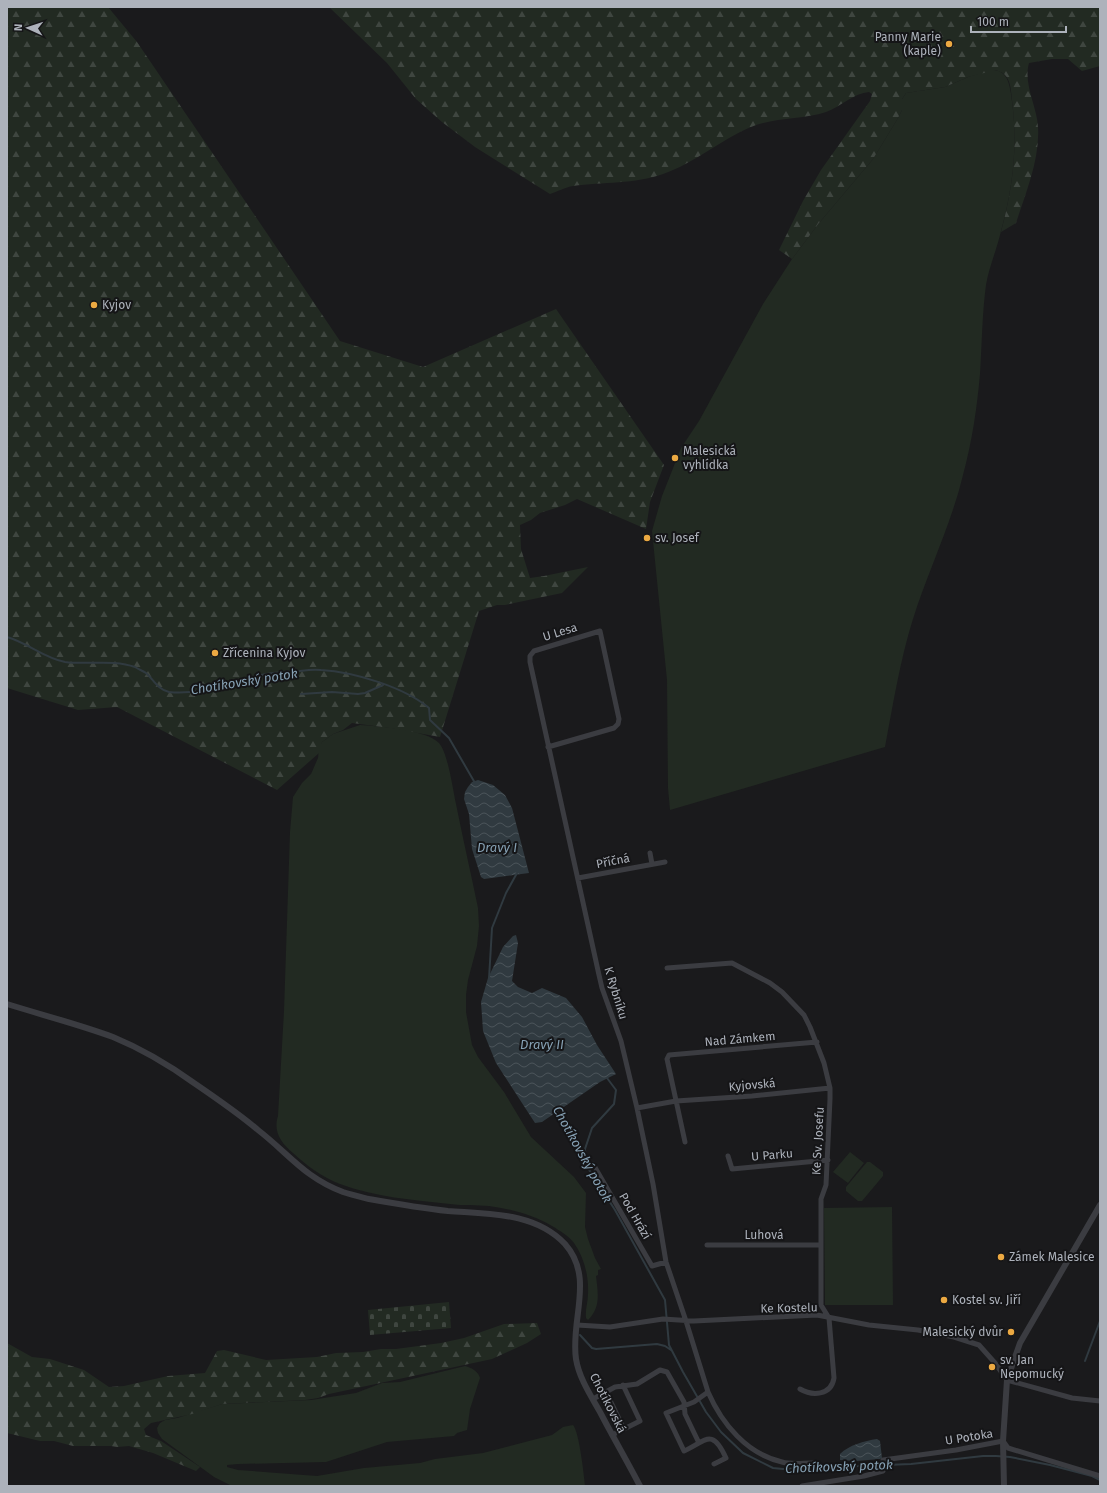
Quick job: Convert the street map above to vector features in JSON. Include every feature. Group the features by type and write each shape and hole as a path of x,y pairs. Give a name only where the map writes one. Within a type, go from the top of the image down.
{"street":[{"name":"U Lesa","path":"600,631 619,719 618,724 614,728 548,747 530,656 534,651 600,631"},
{"name":"K Rybníku","path":"548,747 602,988 621,1041 637,1108 653,1184 666,1262 686,1321"},
{"path":"650,853 652,864"},
{"name":"Příčná","path":"578,878 665,862"},
{"name":"Ke Sv. Josefu","path":"667,968 732,963 770,983 782,992 804,1015 817,1042 824,1063 830,1088 826,1185 821,1199 821,1305 829,1318 834,1378 833,1385 826,1392 808,1393 800,1389"},
{"name":"Chotíkovská","path":"7,1004 113,1038 160,1061 194,1082 260,1131 302,1169 325,1185 346,1194 405,1206 507,1216 536,1225 559,1239 575,1259 580,1272 581,1292 575,1347 577,1363 593,1399 640,1486"},
{"name":"Nad Zámkem","path":"676,1101 667,1058 670,1055 817,1042"},
{"name":"Kyjovská","path":"637,1108 676,1101 752,1096 830,1088"},
{"path":"676,1101 685,1142"},
{"name":"U Parku","path":"728,1156 732,1169 828,1160"},
{"name":"Pod Hrází","path":"593,1164 652,1266 666,1262"},
{"path":"1004,1486 1002,1460 1004,1408 1007,1380 1020,1343 1100,1205"},
{"name":"Luhová","path":"707,1245 820,1245"},
{"name":"Ke Kostelu","path":"577,1325 610,1327 663,1319 686,1321 817,1315 872,1325 918,1330 960,1339 979,1345 996,1363 1007,1380"},
{"path":"686,1321 705,1393 743,1444 769,1458 780,1462 794,1464 813,1463"},
{"path":"593,1399 615,1387 637,1384 660,1370 667,1372 685,1405 685,1414 699,1443"},
{"path":"1007,1380 1072,1398 1100,1401"},
{"path":"612,1435 640,1421 623,1385"},
{"path":"606,1392 624,1429"},
{"path":"705,1393 694,1402 666,1413 684,1451 703,1440 710,1439 716,1441 726,1458 714,1464"},
{"name":"U Potoka","path":"882,1460 956,1450 1003,1441 1008,1448 1100,1476"},
{"path":"802,1486 864,1476 883,1470"}],"green space":[{"path":"7,7 108,7 137,42 340,341 423,367 556,309 664,465 650,502 646,529 577,499 565,505 540,513 531,520 520,525 521,549 530,578 588,567 562,593 505,605 497,605 479,611 440,737 352,723 322,742 319,753 277,790 117,707 78,710 7,688"},
{"path":"329,7 1100,7 1100,66 1082,71 1068,59 1052,59 1029,63 1028,79 1037,119 1038,139 1032,175 1016,223 1001,232 1009,199 1013,167 1014,117 1009,83 1004,74 996,70 968,77 945,87 906,93 902,99 902,110 898,118 873,159 819,223 792,259 779,250 803,201 821,170 870,101 872,94 869,92 852,97 831,110 817,115 769,122 751,127 729,138 686,164 663,174 641,180 567,187 550,194 475,147 442,122 416,99 387,63"},
{"path":"991,70 1002,72 1008,80 1014,117 1014,150 1009,199 986,285 980,374 974,425 958,494 908,635 885,747 670,810 668,788 667,680 652,531 662,496 681,448 699,421 763,304 792,259 819,223 873,159 902,110 902,99 906,93 945,87 968,77"},
{"path":"360,725 378,726 424,735 439,743 445,755 450,772 478,908 479,926 477,946 468,980 466,995 466,1012 472,1045 478,1057 504,1092 531,1137 574,1177 586,1193 585,1227 595,1258 601,1269 598,1270 598,1275 596,1276 598,1294 597,1305 588,1320 586,1315 588,1280 585,1267 578,1248 564,1233 545,1222 522,1213 506,1209 489,1206 455,1205 380,1195 340,1184 315,1171 304,1162 289,1149 279,1137 277,1132 284,1011 290,832 293,797 302,783 311,774 318,758 319,748 322,742 333,734"},
{"path":"850,1152 864,1163 848,1183 833,1172"},
{"path":"867,1162 870,1162 883,1172 883,1176 862,1201 858,1201 846,1191 846,1187"},
{"path":"892,1207 893,1305 825,1305 824,1208"},
{"path":"449,1302 451,1328 370,1335 368,1310"},
{"path":"537,1323 541,1334 527,1343 492,1359 329,1394 318,1398 222,1404 192,1414 151,1423 144,1429 146,1435 161,1441 200,1467 196,1471 153,1453 129,1446 73,1446 54,1441 40,1441 7,1433 7,1343 32,1357 50,1359 84,1370 109,1387 124,1386 168,1376 205,1373 217,1351 224,1350 266,1360 317,1357 336,1353 396,1349 441,1343 464,1338 504,1324"},
{"path":"465,1366 478,1373 480,1378 470,1409 467,1430 457,1433 454,1436 387,1442 326,1462 238,1464 227,1465 227,1467 238,1470 317,1476 364,1468 420,1463 435,1459 483,1453 552,1435 563,1427 573,1425 579,1444 585,1486 232,1486 214,1477 162,1439 158,1433 157,1428 160,1423 165,1420 177,1418 222,1404 311,1400 356,1393 382,1383 400,1382"}],"water":[{"name":"Dravý I","path":"478,780 493,785 505,795 512,808 529,873 484,879 481,877 472,849 469,814 464,799 465,792 468,787 472,782"},
{"name":"Dravý II","path":"516,935 518,943 512,981 518,987 532,993 542,988 566,998 582,1017 597,1045 616,1074 600,1082 542,1122 535,1123 496,1063 483,1031 481,1002 488,978 503,947 513,936"},
{"path":"877,1439 880,1441 882,1458 856,1461 840,1460 840,1454 848,1448 862,1442"}],"waterway":[{"name":"Chotíkovský potok","path":"7,637 50,657 65,662 118,663 135,667 146,673 162,689 169,692 194,692 255,676 279,672 318,670 334,671 363,677 406,693 419,700 429,708 430,720 449,738 475,783"},
{"path":"301,694 332,692 358,694 365,693 383,685"},
{"name":"Chotíkovský potok","path":"489,979 492,928 506,893 517,873"},
{"path":"586,1163 585,1149 592,1128 614,1104 616,1090 607,1078"},
{"name":"Chotíkovský potok","path":"556,1110 586,1165 615,1210 665,1300 669,1345 683,1372 706,1412 721,1432 743,1453 773,1468 783,1469 911,1464 983,1456 1010,1457 1050,1465 1092,1476 1100,1480"},
{"path":"1085,1361 1100,1321"},
{"path":"580,1335 592,1348 596,1349 657,1344 665,1346 671,1350"}],"place":[{"name":"Panny Marie (kaple)","path":"949,44"},
{"name":"Kyjov","path":"94,305"},
{"name":"Malesická vyhlídka","path":"675,458"},
{"name":"sv. Josef","path":"647,538"},
{"name":"Zřícenina Kyjov","path":"215,653"},
{"name":"Zámek Malesice","path":"1001,1257"},
{"name":"Kostel sv. Jiří","path":"944,1300"},
{"name":"Malesický dvůr","path":"1011,1332"},
{"name":"sv. Jan Nepomucký","path":"992,1367"}]}
